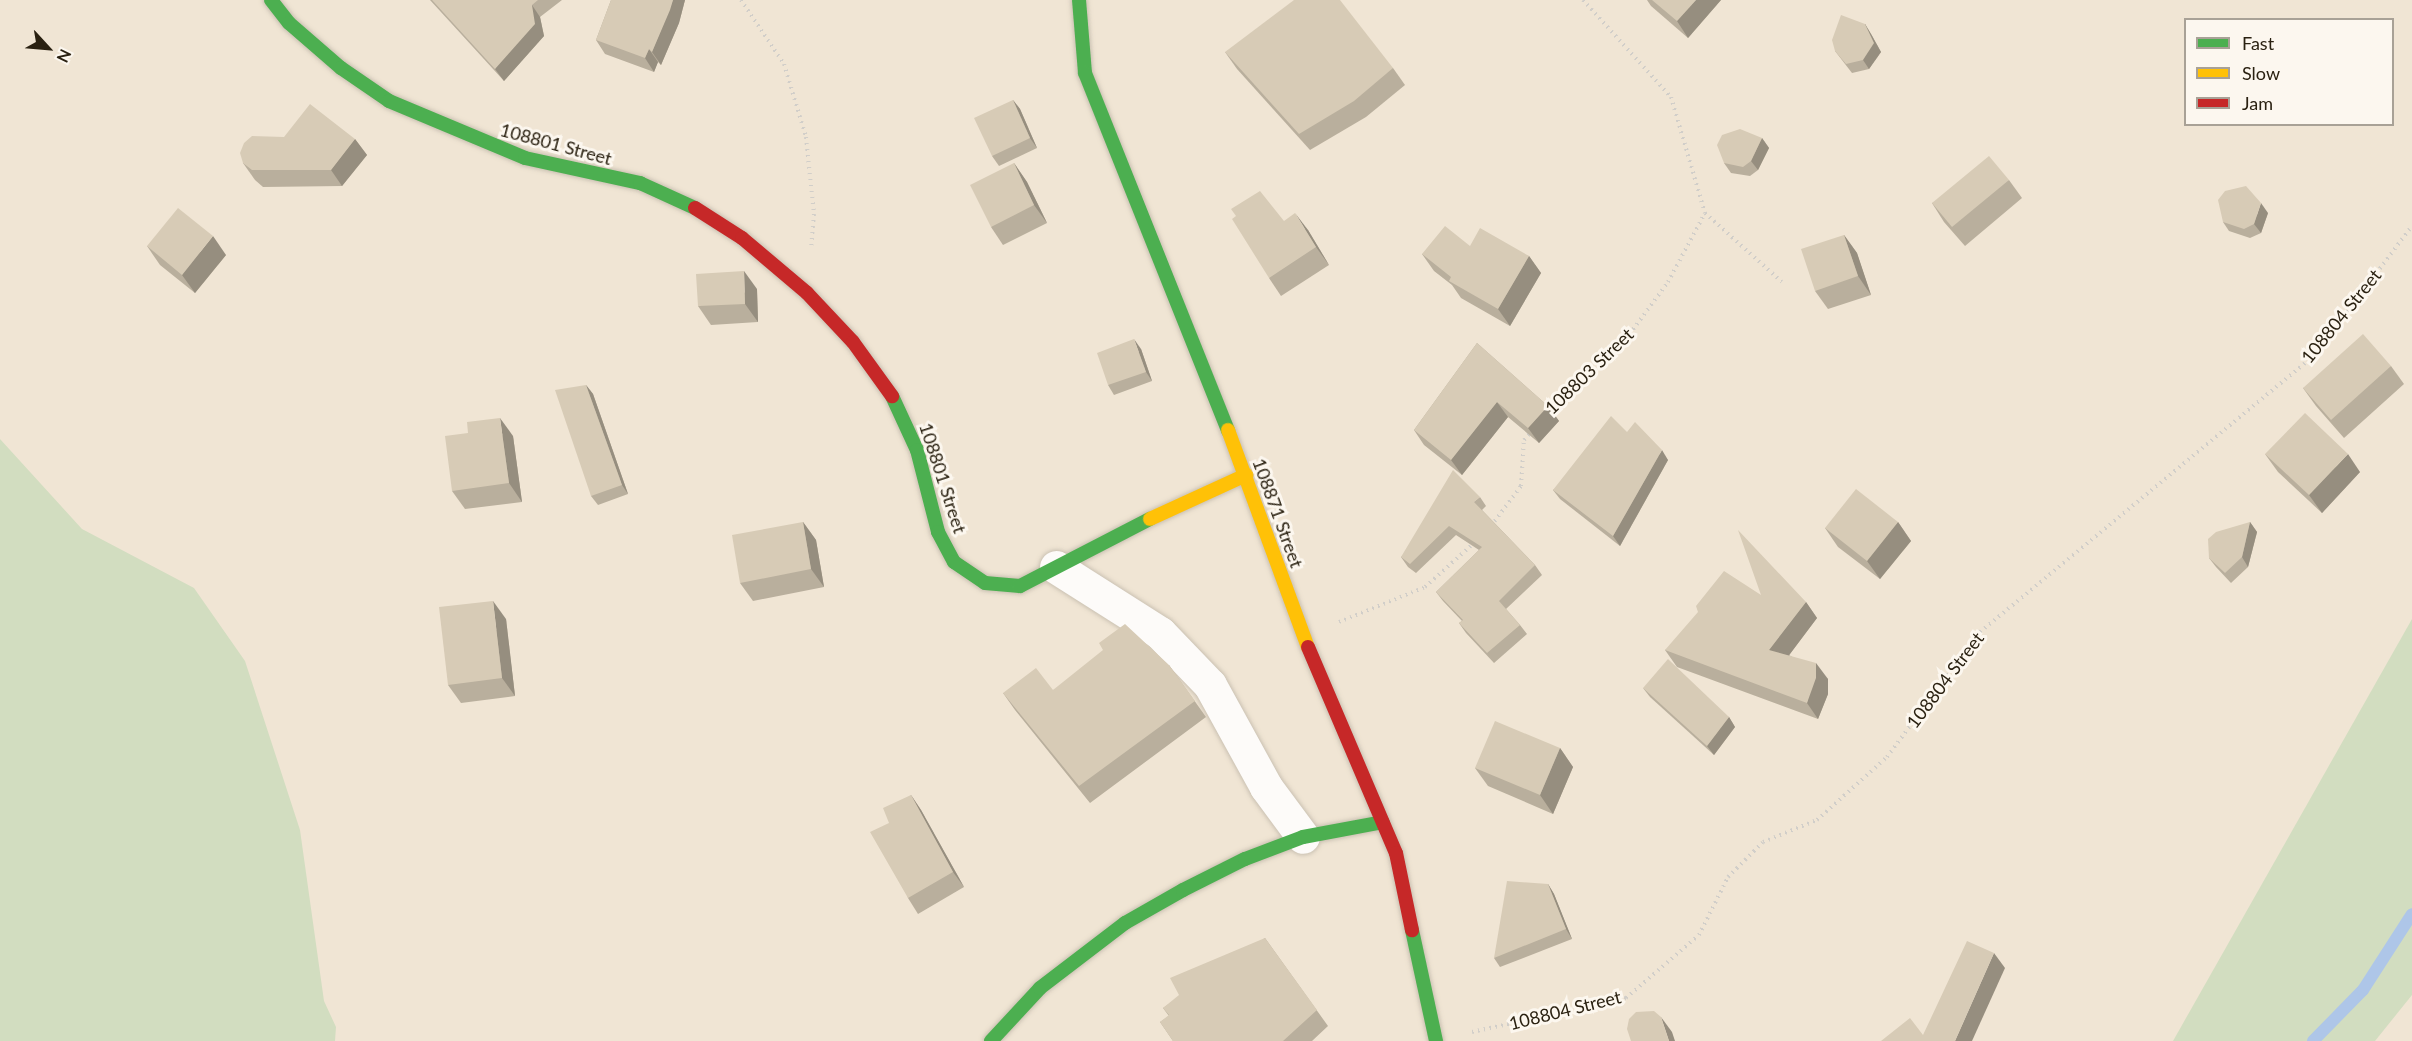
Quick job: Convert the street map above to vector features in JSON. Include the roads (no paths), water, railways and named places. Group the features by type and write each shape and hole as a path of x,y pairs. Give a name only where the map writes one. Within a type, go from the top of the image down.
{"street":[{"name":"108801 Street","path":"271,0 289,22 341,68 389,101 506,151 573,170 640,183 690,205 742,238 807,294 853,342 890,392 908,423 938,532 954,562 984,583 1020,586 1246,475"},
{"name":"108871 Street","path":"1079,0 1085,73 1246,475 1303,635 1396,853 1436,1041"},
{"path":"1056,567 1160,633 1210,685 1266,787 1303,837"},
{"path":"991,1041 1040,988 1125,923 1245,859 1303,837 1383,822"}],"waterway":[{"path":"2313,1041 2363,990 2412,914"}]}
